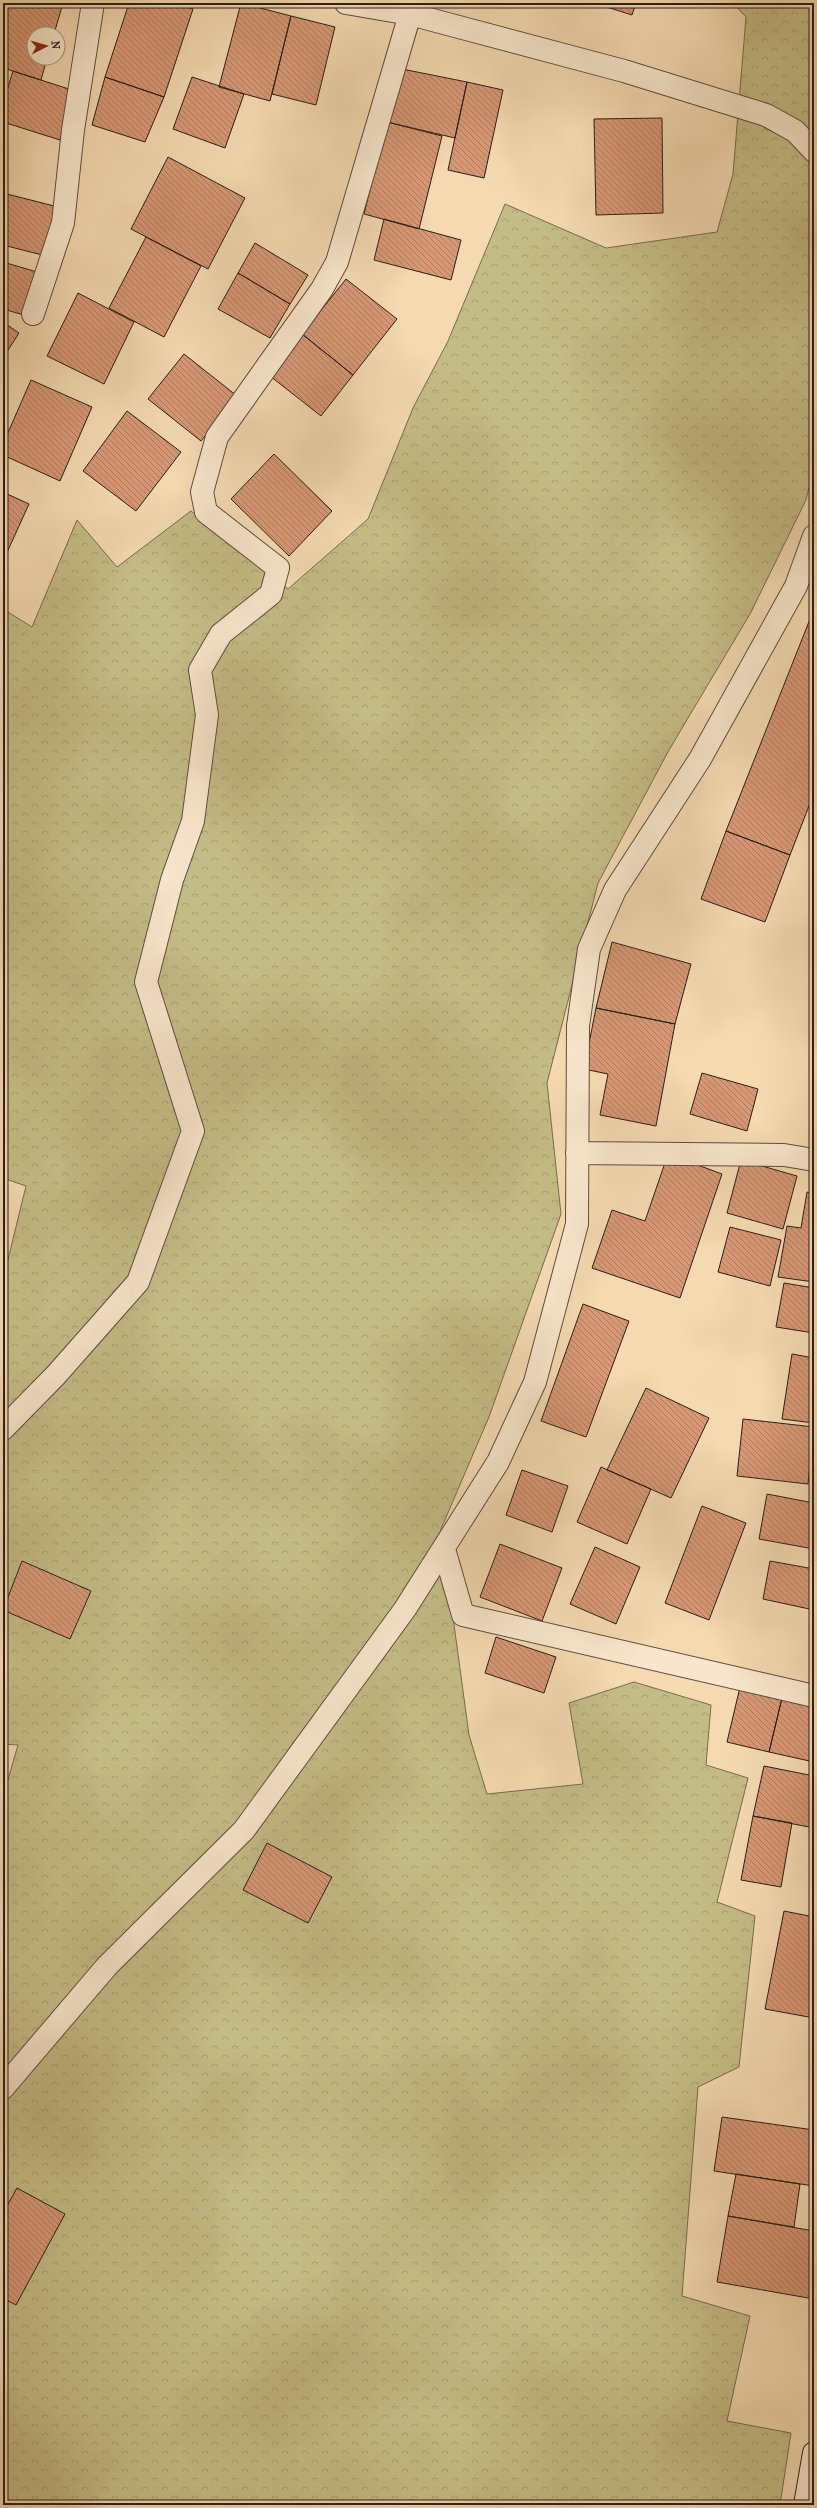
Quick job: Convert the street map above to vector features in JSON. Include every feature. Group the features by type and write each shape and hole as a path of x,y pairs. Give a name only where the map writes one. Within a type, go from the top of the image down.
{"street":[{"path":"33,314 63,223 73,130 93,3"},
{"path":"346,3 410,14 624,71 766,115 795,132 814,152"},
{"path":"3,1429 56,1375 138,1282 193,1131 146,982 172,880 193,821 207,715 200,670 221,634 271,594 278,568 206,512 202,492 217,437 322,289 337,262 410,14"},
{"path":"7,2075 107,1966 244,1830 405,1609 498,1462 535,1382 577,1224 578,1026 589,949 615,890 700,759 805,587 814,536"},
{"path":"577,1153 784,1155 814,1160"},
{"path":"444,1549 463,1615 814,1696"},
{"path":"805,2505 814,2453"}],"green space":[{"path":"733,3 814,3 814,466 806,500 750,614 669,750 598,883 547,1083 561,1214 489,1417 441,1529 469,1735 487,1794 583,1784 569,1703 634,1682 711,1705 706,1765 748,1778 717,1902 755,1916 739,2067 698,2087 682,2296 750,2316 727,2421 791,2433 780,2505 3,2505 3,1797 18,1745 3,1744 3,1280 26,1186 3,1178 3,609 32,627 77,520 117,567 191,511 288,589 368,519 413,408 448,341 505,204 606,248 717,232 733,174 746,17"}],"building":[{"path":"3,3 63,3 56,26 26,26 26,66 45,66 41,80 3,68"},
{"path":"129,3 175,3 193,9 164,97 105,77"},
{"path":"241,3 291,16 270,101 219,87"},
{"path":"594,3 636,3 632,15"},
{"path":"291,16 335,27 316,105 272,94"},
{"path":"397,68 467,82 455,138 387,122"},
{"path":"13,71 75,91 60,140 3,122 3,104"},
{"path":"105,77 164,97 145,142 92,125"},
{"path":"192,77 244,94 225,148 173,129"},
{"path":"467,82 503,90 484,178 448,170"},
{"path":"662,118 663,213 596,215 594,119"},
{"path":"387,122 442,136 419,229 364,214"},
{"path":"168,157 245,198 208,269 131,229"},
{"path":"3,193 62,208 50,257 3,245"},
{"path":"384,219 461,240 451,280 374,260"},
{"path":"146,237 201,266 164,337 109,308"},
{"path":"255,243 308,275 290,304 238,273"},
{"path":"3,262 37,272 24,315 3,309"},
{"path":"238,273 290,304 270,338 218,309"},
{"path":"346,279 397,319 353,375 302,334"},
{"path":"78,293 134,322 104,384 47,356"},
{"path":"3,322 19,333 3,358"},
{"path":"302,334 353,375 321,416 270,376"},
{"path":"184,354 237,396 201,441 148,399"},
{"path":"31,380 92,407 60,481 3,455 3,444"},
{"path":"127,411 181,452 136,511 83,471"},
{"path":"274,454 332,511 289,556 231,499"},
{"path":"3,492 29,504 4,559 3,558"},
{"path":"814,609 814,793 790,855 726,831"},
{"path":"726,831 790,855 765,922 701,899"},
{"path":"612,942 691,964 675,1024 596,1008"},
{"path":"596,1008 675,1024 656,1126 600,1115 608,1074 584,1069"},
{"path":"702,1073 758,1089 747,1131 690,1114"},
{"path":"668,1154 722,1174 680,1298 592,1268 612,1210 645,1221"},
{"path":"741,1160 797,1176 783,1229 727,1213"},
{"path":"807,1192 814,1194 814,1282 778,1277 787,1226 801,1228"},
{"path":"730,1227 781,1240 770,1286 718,1272"},
{"path":"784,1283 814,1288 814,1333 776,1327"},
{"path":"583,1304 629,1321 586,1437 541,1421"},
{"path":"792,1354 814,1358 814,1423 782,1419"},
{"path":"646,1388 709,1418 671,1498 607,1470"},
{"path":"743,1419 814,1427 808,1484 737,1476"},
{"path":"601,1467 651,1489 627,1544 577,1522"},
{"path":"522,1470 568,1486 552,1532 506,1515"},
{"path":"767,1494 814,1503 814,1549 759,1539"},
{"path":"702,1506 746,1523 709,1620 665,1603"},
{"path":"500,1544 562,1568 542,1621 480,1597"},
{"path":"595,1547 640,1567 616,1624 570,1604"},
{"path":"22,1561 91,1591 70,1639 3,1610"},
{"path":"770,1561 814,1569 814,1610 763,1599"},
{"path":"496,1637 556,1657 544,1693 485,1673"},
{"path":"740,1687 782,1698 769,1752 727,1742"},
{"path":"782,1698 814,1698 814,1762 769,1752"},
{"path":"764,1766 814,1776 814,1828 753,1816"},
{"path":"753,1816 792,1823 781,1887 741,1880"},
{"path":"267,1843 332,1877 308,1923 243,1890"},
{"path":"784,1911 814,1917 814,2018 765,2009"},
{"path":"722,2117 814,2130 814,2186 714,2171"},
{"path":"736,2174 800,2184 794,2227 728,2216"},
{"path":"17,2188 65,2214 16,2305 3,2298 3,2213"},
{"path":"728,2216 814,2231 814,2299 717,2282"}]}
